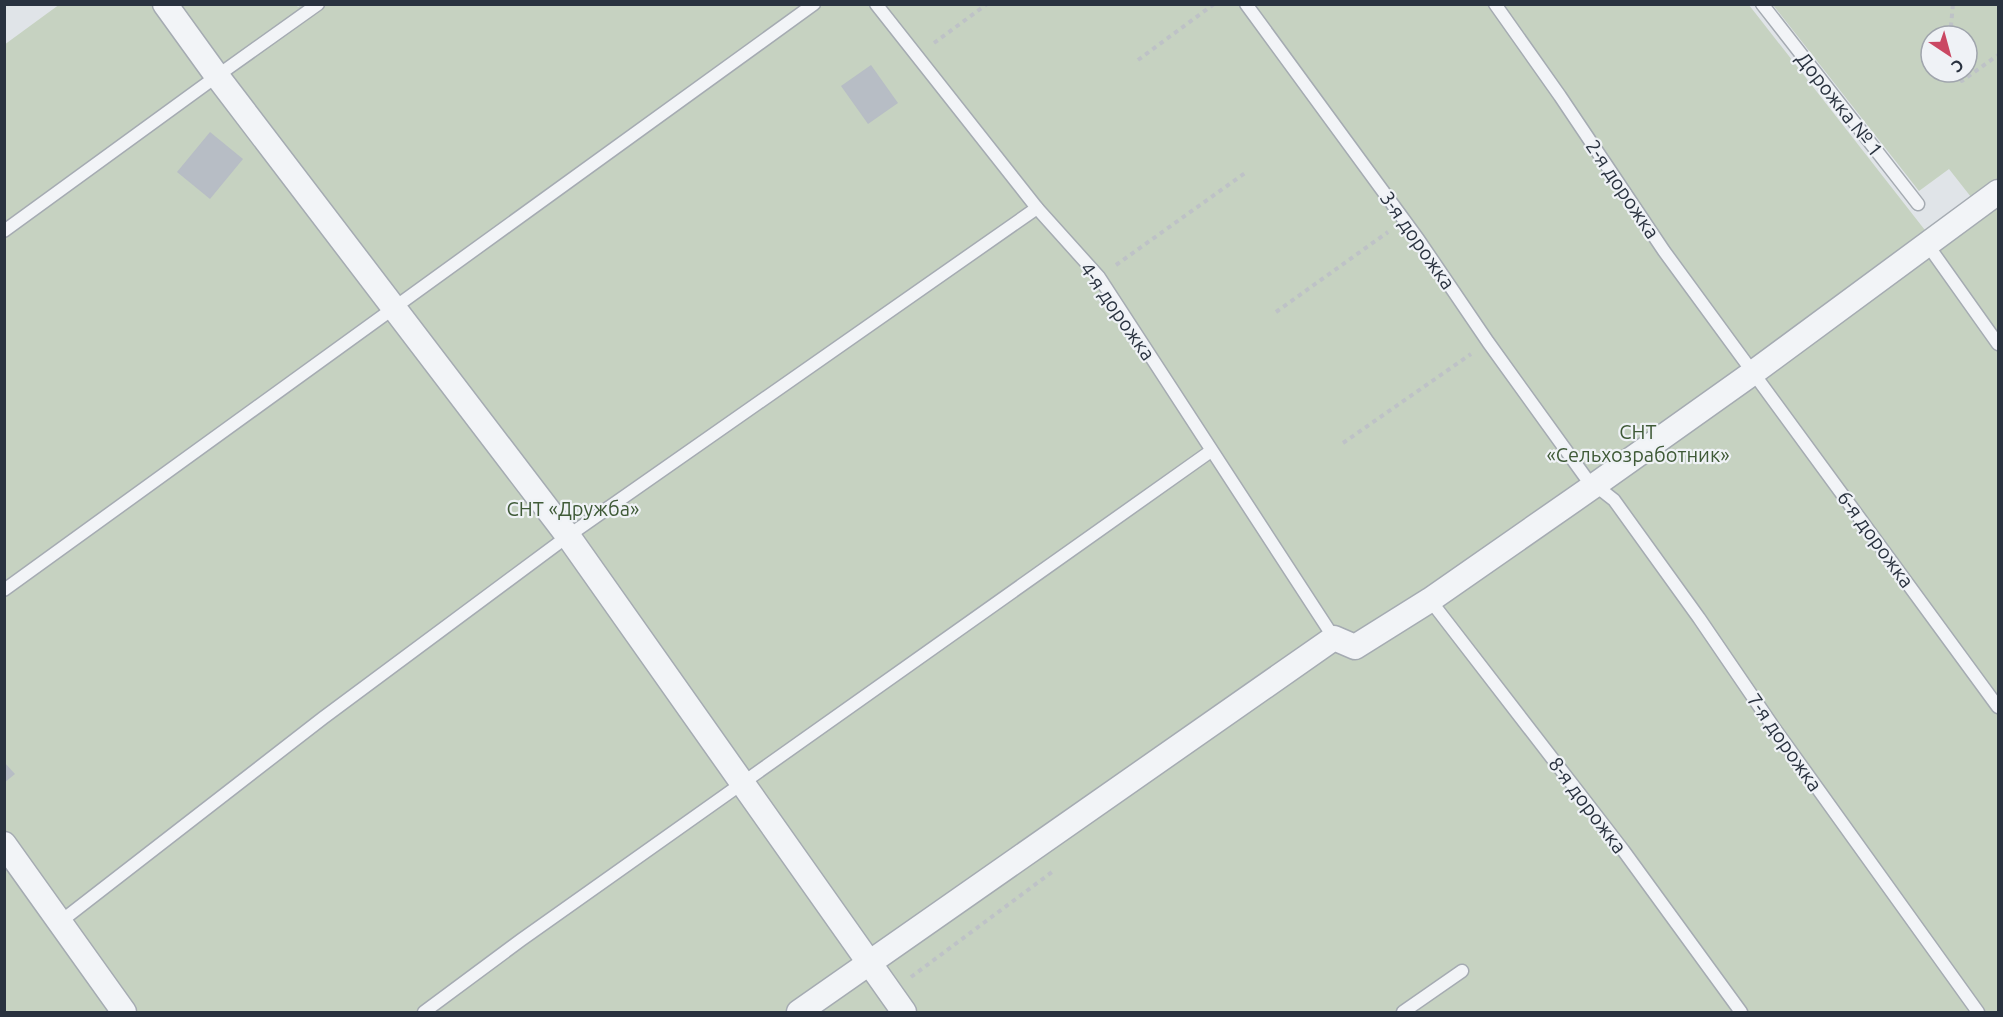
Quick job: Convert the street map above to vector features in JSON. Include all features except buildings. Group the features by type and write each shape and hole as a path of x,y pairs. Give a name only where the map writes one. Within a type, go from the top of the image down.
{"street":[{"path":"165,4 217,76 568,536 904,1012"},
{"path":"799,1012 1334,638 1355,647 1430,600 1590,481 1754,372 1998,192"},
{"path":"4,844 124,1012"}],"lane":[{"path":"4,231 318,4"},
{"path":"4,590 814,4"},
{"name":"4-я дорожка","path":"876,4 1037,208 1099,277 1334,638"},
{"name":"3-я дорожка","path":"1246,4 1405,220 1488,342 1590,481"},
{"name":"2-я дорожка","path":"1495,4 1664,251 1754,372"},
{"name":"Дорожка № 1","path":"1762,4 1918,204"},
{"path":"60,922 323,718 568,536 1037,208"},
{"path":"1927,244 1998,344"},
{"name":"6-я дорожка","path":"1754,372 1998,707"},
{"path":"424,1012 521,940 1212,451"},
{"name":"7-я дорожка","path":"1590,481 1614,500 1699,618 1778,734 1978,1012"},
{"name":"8-я дорожка","path":"1430,600 1623,850 1741,1012"},
{"path":"1403,1012 1462,971"}],"path":[{"path":"916,56 987,4"},
{"path":"1138,60 1214,4"},
{"path":"1951,24 1953,4"},
{"path":"1979,69 1998,55"},
{"path":"1099,277 1245,174"},
{"path":"1276,312 1405,220"},
{"path":"1343,443 1488,342"}],"green space":[{"name":"СНТ «Дружба»","path":"60,4 296,4 298,7 301,4 1749,5 1935,243 1998,197 1998,1012 5,1012 4,45"},
{"path":"1773,5 1998,5 1998,179 1971,197 1949,169 1919,191"}],"park label":[{"name":"СНТ «Сельхозработник»","path":"1638,442"}]}
